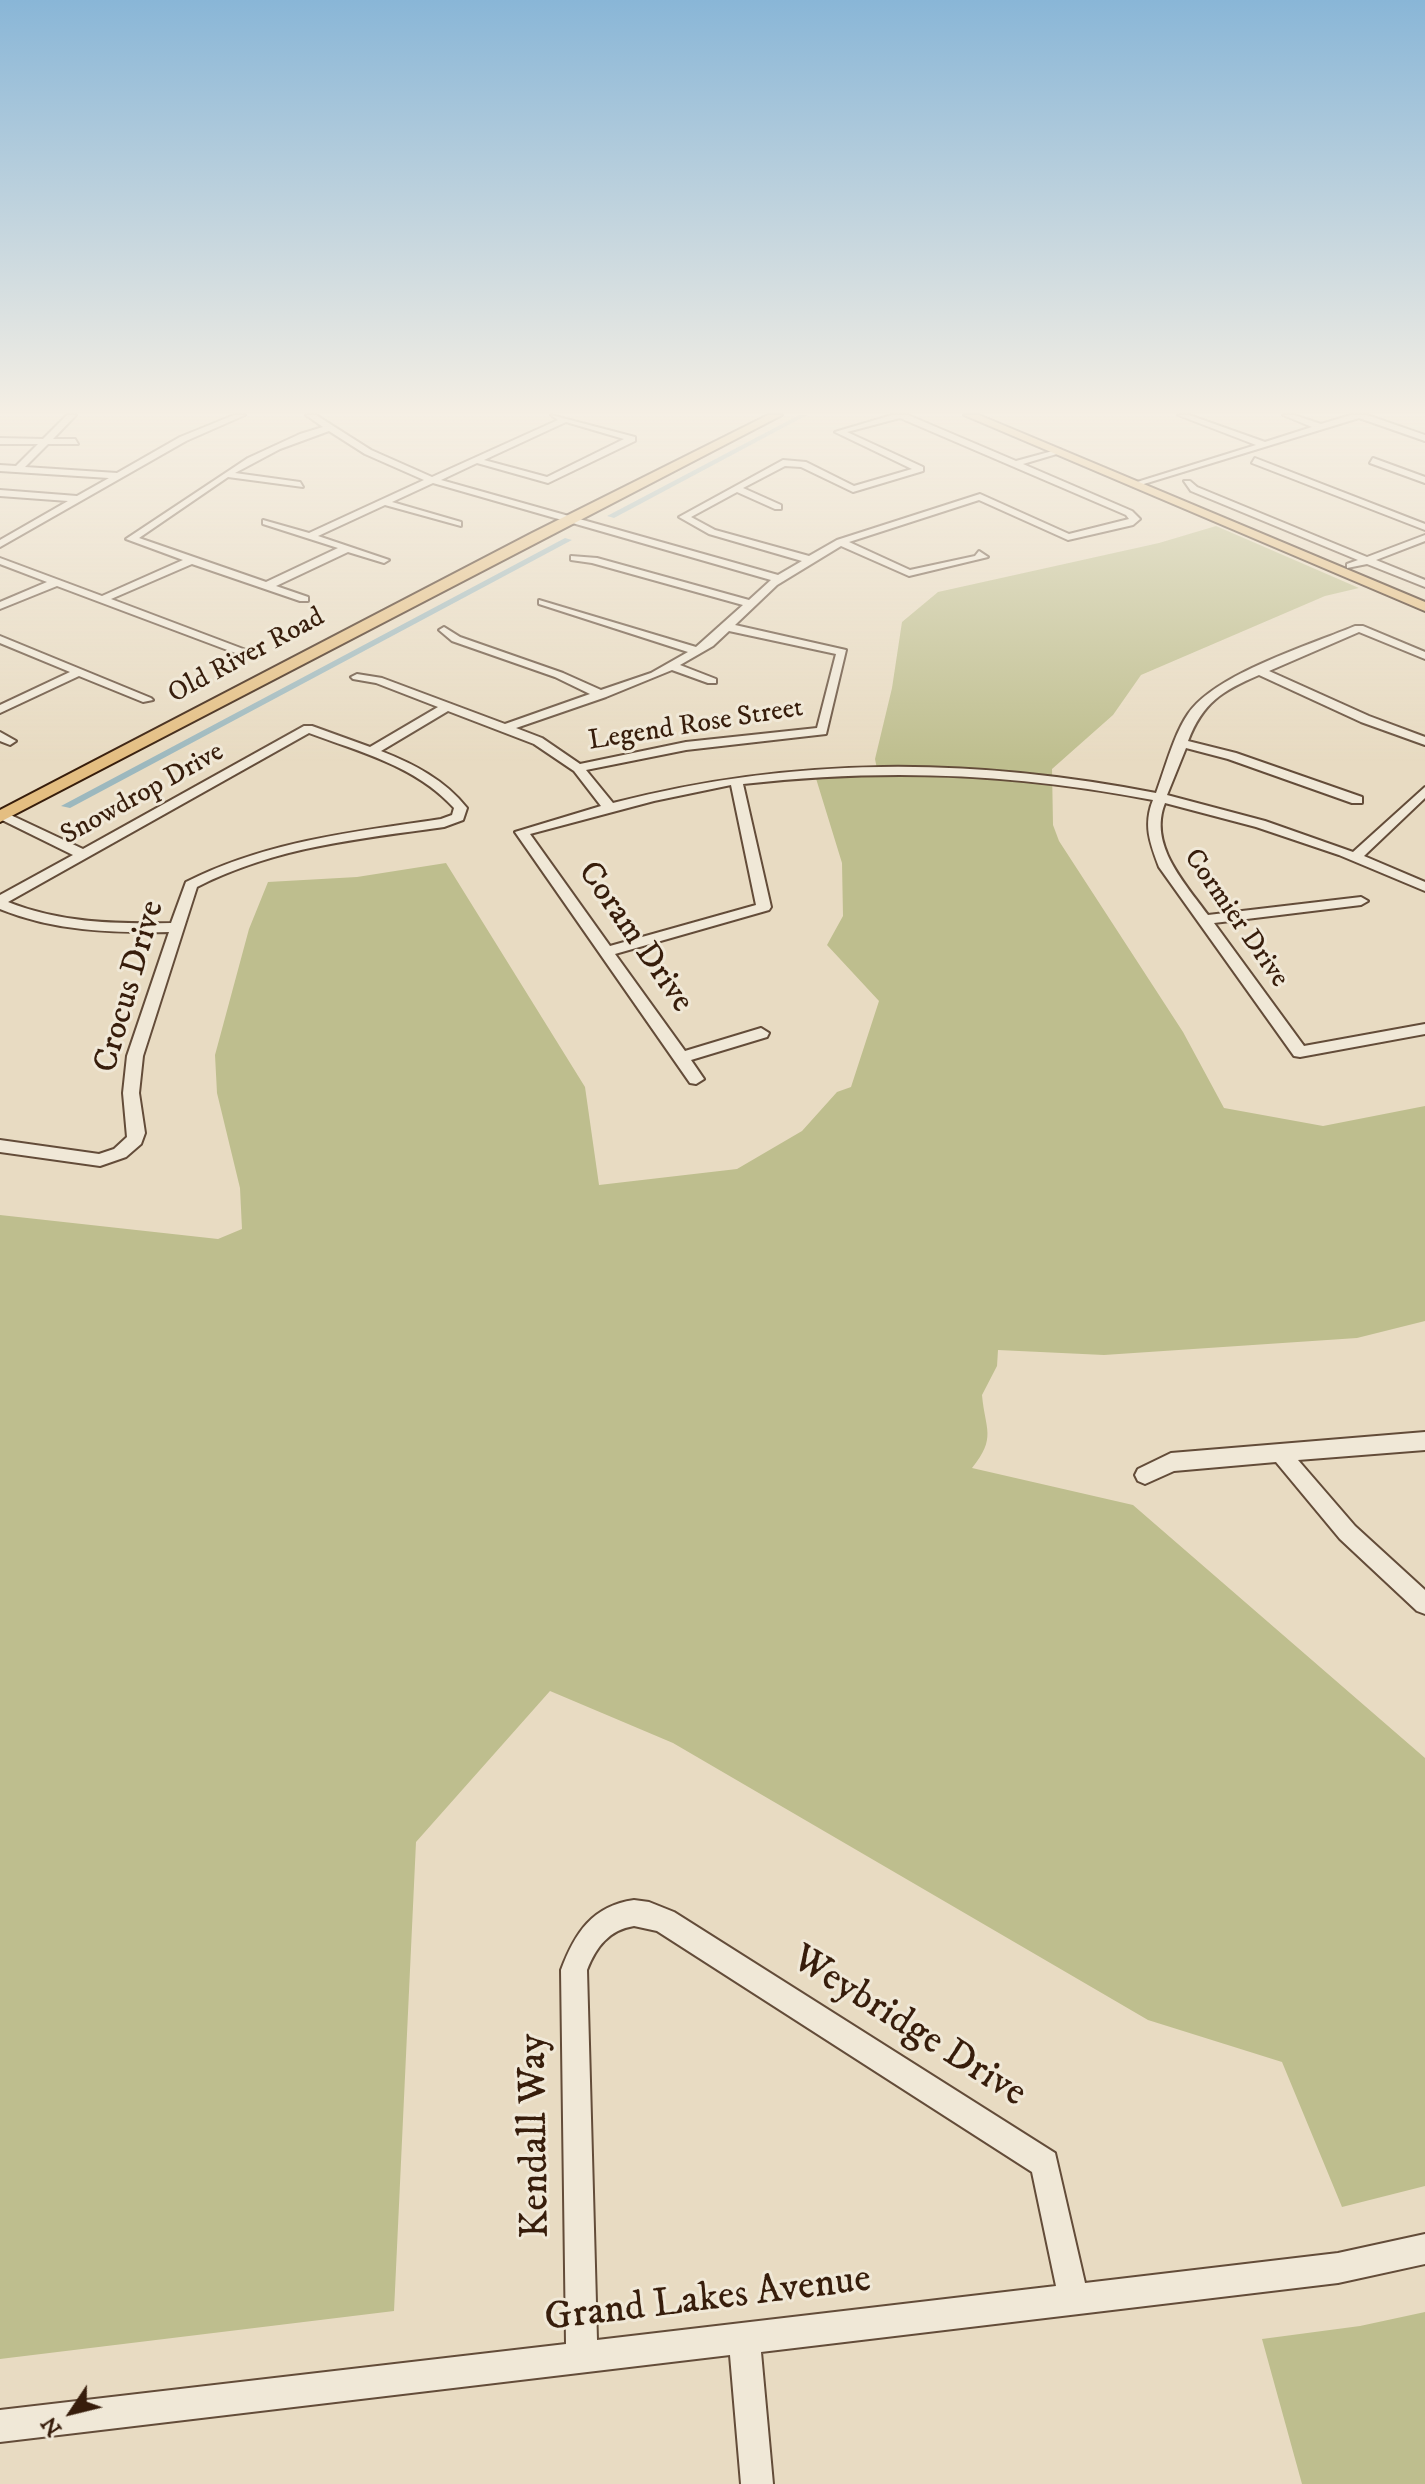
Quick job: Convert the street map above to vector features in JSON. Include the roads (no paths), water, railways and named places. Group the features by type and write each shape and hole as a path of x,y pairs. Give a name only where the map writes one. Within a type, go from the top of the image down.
{"main road":[{"name":"Old River Road","path":"1,813 537,531"},
{"path":"1247,531 1425,607"},
{"path":"1263,531 1425,597"},
{"path":"1280,546 1338,566 1351,566"}],"street":[{"path":"0,544 24,531"},
{"path":"143,531 131,539 304,599"},
{"path":"293,531 384,560"},
{"path":"309,536 320,531"},
{"path":"601,531 776,581"},
{"path":"710,531 811,560"},
{"path":"508,727 640,682 672,666 728,627 776,581 840,542 874,531"},
{"path":"1055,531 1068,537 1095,531"},
{"path":"1298,531 1369,558 1425,584"},
{"path":"1351,566 1425,538"},
{"path":"840,542 909,573 983,557 979,554"},
{"path":"267,586 347,548"},
{"path":"575,558 593,560 750,604"},
{"path":"103,599 192,560"},
{"path":"0,561 242,652"},
{"path":"0,606 57,582"},
{"path":"543,602 697,651"},
{"name":"Legend Rose Street","path":"578,768 686,746 822,731 842,652 728,627"},
{"name":"Cormier Drive","path":"1425,656 1359,628 1229,684 1207,699 1192,716 1158,797 1153,828 1159,853 1300,1052 1425,1029"},
{"path":"444,630 456,639 574,680 602,695"},
{"path":"0,639 147,700"},
{"path":"672,666 712,681"},
{"path":"1260,671 1365,719 1425,741"},
{"path":"0,709 79,672"},
{"path":"357,677 378,680 449,705 538,741 578,768 609,807 736,781 846,770 945,770 1061,780 1158,797 1267,826 1355,857 1425,887"},
{"path":"369,753 449,705"},
{"name":"Snowdrop Drive","path":"0,903 308,729 369,753"},
{"path":"1181,743 1232,756 1357,800"},
{"name":"Crocus Drive","path":"0,1146 90,1160 120,1153 135,1140 132,1073 191,885 248,857 309,843 444,823 458,817 461,808 444,787 424,775 369,753"},
{"path":"606,952 764,907 736,781"},
{"path":"1355,857 1425,791"},
{"name":"Coram Drive","path":"609,807 522,832 696,1079"},
{"path":"1,813 85,855"},
{"path":"306,824 309,843"},
{"path":"1204,920 1361,901"},
{"path":"0,903 35,918 76,926 178,927"},
{"path":"681,1058 761,1033"},
{"path":"1145,1475 1171,1462 1425,1441"},
{"path":"1280,1452 1324,1511 1352,1541 1425,1604"},
{"name":"Weybridge Drive","path":"604,1923 620,1915 638,1913 665,1921 1045,2163 1074,2300"},
{"name":"Kendall Way","path":"582,2358 573,1983 580,1951 590,1935 604,1923"},
{"name":"Grand Lakes Avenue","path":"0,2426 1338,2268 1425,2249"},
{"path":"744,2338 757,2484"}],"waterway":[{"path":"66,806 568,540"}]}
